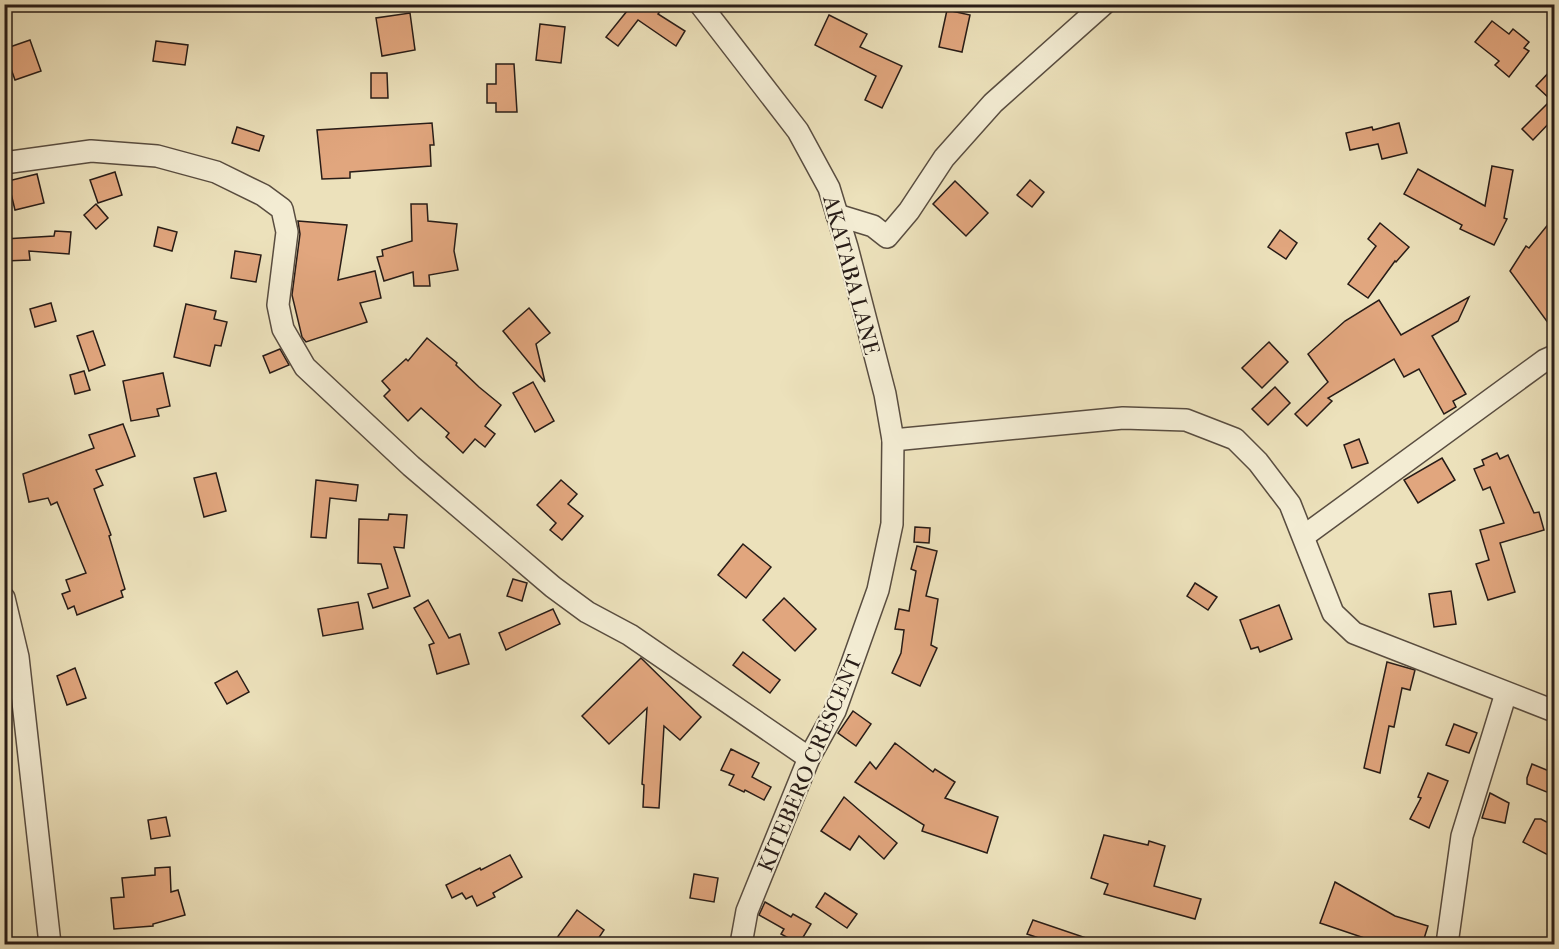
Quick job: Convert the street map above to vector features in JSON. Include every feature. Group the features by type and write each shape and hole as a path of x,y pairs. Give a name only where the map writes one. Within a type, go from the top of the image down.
{"street":[{"name":"AKATABA LANE","path":"700,4 798,131 829,188 885,394 893,440"},
{"path":"837,215 873,226 887,237 909,212 944,158 993,103 1104,4"},
{"path":"4,163 91,151 157,156 216,172 263,195 282,209 287,232 278,305 283,329 305,367 411,466 553,587 587,612 630,635 809,758"},
{"path":"1304,536 1472,412 1554,356"},
{"path":"893,440 1123,418 1186,420 1235,439 1258,462 1290,504 1334,613 1354,633 1554,711"},
{"name":"KITEBERO CRESCENT","path":"741,945 747,911 809,758 835,711 878,590 892,524 893,440"},
{"path":"4,598 18,657 50,945"},
{"path":"1448,945 1462,836 1506,693"}],"building":[{"path":"619,4 665,4 658,14 685,31 676,46 638,20 618,46 606,37 627,11"},
{"path":"947,10 970,15 962,52 939,47"},
{"path":"410,13 415,50 382,56 376,18"},
{"path":"829,15 867,34 860,47 902,66 882,108 865,100 876,76 815,45"},
{"path":"1492,21 1509,34 1513,29 1529,42 1524,48 1529,51 1509,77 1495,65 1499,61 1475,42"},
{"path":"540,24 565,27 561,63 536,60"},
{"path":"30,40 41,71 15,80 4,49"},
{"path":"156,41 188,45 185,65 153,61"},
{"path":"496,64 514,64 517,112 496,112 496,103 487,103 487,84 496,84"},
{"path":"1554,67 1554,118 1533,140 1522,129 1551,100 1536,86"},
{"path":"371,73 387,73 388,98 371,98"},
{"path":"432,123 434,145 430,145 431,166 350,172 350,178 322,179 317,130"},
{"path":"1399,123 1407,153 1382,159 1378,144 1350,150 1346,133 1372,127 1373,130"},
{"path":"237,127 264,136 259,151 232,143"},
{"path":"1492,166 1513,170 1504,218 1507,219 1494,245 1460,229 1462,225 1404,194 1418,169 1485,206"},
{"path":"115,172 122,195 98,203 90,180"},
{"path":"37,174 44,203 15,210 8,181"},
{"path":"1030,180 1044,192 1032,207 1017,195"},
{"path":"955,181 988,213 966,236 933,204"},
{"path":"96,204 108,218 96,229 84,215"},
{"path":"411,204 427,204 428,221 457,224 454,251 458,270 429,275 430,286 414,286 413,272 384,281 377,257 383,256 382,250 412,241"},
{"path":"1554,217 1554,331 1510,271 1526,246 1529,248"},
{"path":"298,221 347,225 338,280 375,271 381,298 360,303 367,322 306,342 302,337 292,295 300,234"},
{"path":"1380,223 1409,247 1395,261 1368,298 1348,284 1376,246 1368,239"},
{"path":"158,227 177,232 172,251 154,246"},
{"path":"1280,230 1297,243 1286,259 1268,247"},
{"path":"55,231 71,232 69,254 29,251 30,260 4,261 4,239 54,236"},
{"path":"235,251 261,255 256,282 231,278"},
{"path":"1469,297 1458,321 1432,336 1466,394 1453,401 1456,407 1444,414 1419,369 1404,377 1394,359 1328,398 1332,401 1307,426 1295,414 1328,382 1308,354 1345,321 1379,300 1401,335"},
{"path":"51,303 56,321 35,327 30,309"},
{"path":"186,304 216,311 214,319 227,322 221,346 215,345 210,366 174,357"},
{"path":"529,308 550,333 536,344 545,382 503,331"},
{"path":"93,331 105,365 89,371 77,336"},
{"path":"427,338 501,405 485,426 495,434 485,447 475,439 463,453 446,437 449,433 421,408 408,421 384,396 390,390 382,381 406,359 408,361"},
{"path":"1269,342 1288,362 1262,388 1242,368"},
{"path":"280,349 289,365 270,373 263,356"},
{"path":"84,371 90,390 75,394 70,375"},
{"path":"163,373 170,406 157,409 159,416 131,421 123,381"},
{"path":"533,382 554,421 535,432 513,393"},
{"path":"1275,387 1290,403 1268,425 1252,409"},
{"path":"123,424 135,456 96,470 103,485 94,489 111,535 109,536 125,589 121,591 123,597 77,615 74,606 68,609 62,594 70,591 66,580 86,573 57,502 51,505 48,498 29,502 23,474 94,448 89,435"},
{"path":"1359,439 1368,463 1352,468 1344,445"},
{"path":"1497,453 1500,459 1508,455 1534,513 1539,512 1544,530 1500,543 1515,592 1488,600 1476,564 1489,560 1480,530 1504,523 1490,487 1483,490 1474,469 1484,465 1482,460"},
{"path":"1442,458 1455,480 1418,503 1404,480"},
{"path":"216,473 226,511 204,517 194,478"},
{"path":"316,480 358,485 356,501 330,498 326,538 311,537"},
{"path":"561,480 577,494 568,504 583,516 562,540 550,530 556,523 537,505"},
{"path":"389,514 407,515 404,548 394,547 410,596 373,608 368,594 388,588 381,564 358,563 359,519 388,520"},
{"path":"915,527 930,528 929,543 914,542"},
{"path":"743,544 771,567 746,598 718,575"},
{"path":"917,546 937,551 926,596 938,599 931,645 937,648 920,686 892,673 901,653 904,630 895,629 899,609 909,611 916,571 911,569"},
{"path":"513,579 527,583 522,601 507,596"},
{"path":"1195,583 1217,597 1208,610 1187,596"},
{"path":"1451,591 1456,624 1434,627 1429,594"},
{"path":"784,598 816,629 795,651 763,620"},
{"path":"428,600 449,638 460,634 469,664 437,674 429,645 434,643 414,608"},
{"path":"358,602 363,629 323,636 318,609"},
{"path":"1279,605 1292,639 1260,652 1258,647 1251,649 1240,620"},
{"path":"553,609 560,624 506,650 499,633"},
{"path":"743,652 780,680 770,693 733,665"},
{"path":"641,658 701,717 680,740 664,726 659,808 643,807 644,785 642,784 647,708 609,744 582,716"},
{"path":"1387,662 1415,670 1410,690 1402,688 1394,727 1389,726 1380,773 1364,768"},
{"path":"75,668 86,698 67,705 57,676"},
{"path":"237,671 249,692 227,704 215,683"},
{"path":"853,711 871,724 856,746 838,733"},
{"path":"1454,724 1477,733 1469,753 1446,745"},
{"path":"895,743 933,772 935,769 955,782 945,798 998,817 987,853 922,831 924,825 855,782 870,762 876,769"},
{"path":"731,749 759,763 752,777 771,787 764,800 729,785 734,775 721,770"},
{"path":"1532,764 1554,773 1554,795 1527,784"},
{"path":"1428,773 1448,781 1429,828 1410,819 1421,798 1418,797"},
{"path":"1490,793 1509,803 1505,823 1482,818"},
{"path":"844,797 897,843 884,859 859,836 850,850 821,831"},
{"path":"166,817 170,836 151,839 148,820"},
{"path":"1535,819 1541,819 1554,826 1554,858 1523,842"},
{"path":"1104,835 1148,845 1149,841 1165,846 1154,886 1201,899 1195,919 1104,894 1108,884 1091,878"},
{"path":"510,855 522,877 493,893 495,897 477,906 472,896 466,899 462,893 452,898 446,885"},
{"path":"170,867 171,892 178,890 185,915 153,924 153,926 114,929 111,898 124,897 122,878 155,875 155,868"},
{"path":"694,874 718,878 714,902 690,898"},
{"path":"1335,882 1395,916 1428,926 1422,945 1385,945 1320,923"},
{"path":"825,893 857,914 847,928 816,907"},
{"path":"765,902 791,917 793,914 811,924 799,944 781,934 784,929 759,915"},
{"path":"577,910 604,930 594,945 564,945 556,939"},
{"path":"1033,920 1098,942 1098,945 1059,945 1027,934"}]}
